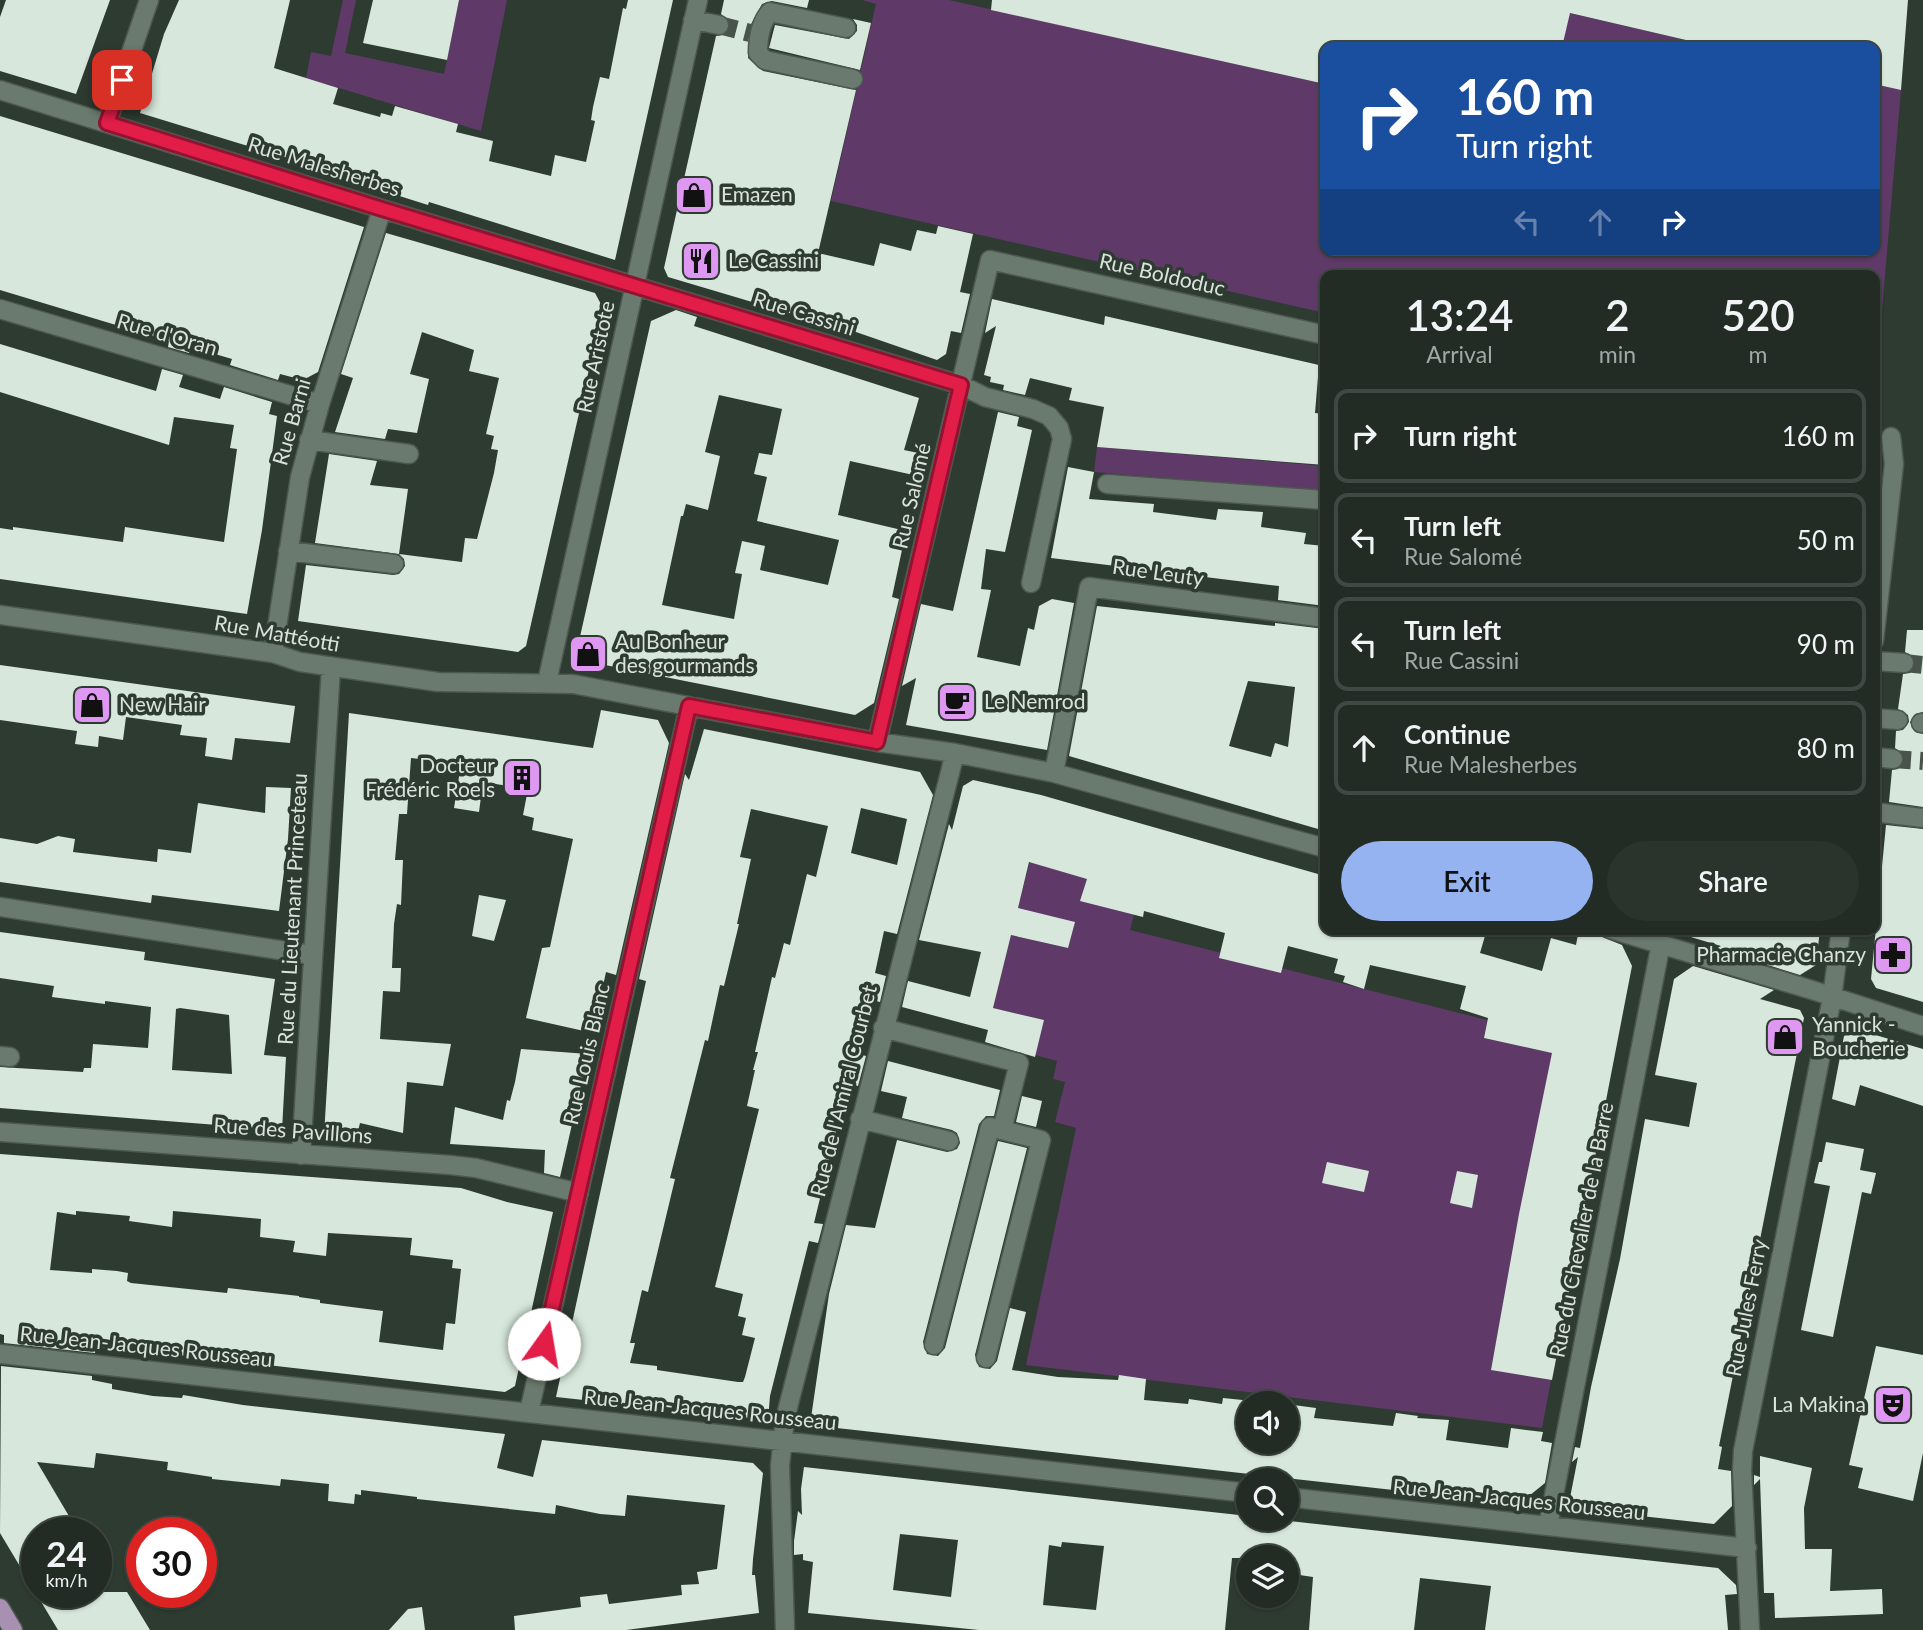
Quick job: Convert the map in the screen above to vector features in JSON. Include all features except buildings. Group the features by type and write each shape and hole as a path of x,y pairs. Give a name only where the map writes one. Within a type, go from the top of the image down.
{"main road":[{"path":"0,1608 13,1630"}],"street":[{"path":"107,123 149,0"},
{"name":"Rue Aristote","path":"547,682 698,0"},
{"path":"846,28 769,12 754,35 758,53 765,60 853,79"},
{"path":"693,20 719,25"},
{"name":"Rue Malesherbes","path":"0,90 634,286"},
{"name":"Rue Barni","path":"273,653 296,497 309,440 382,209"},
{"name":"Rue Boldoduc","path":"990,260 1320,334"},
{"name":"Rue Salomé","path":"877,742 990,260"},
{"name":"Rue Cassini","path":"634,286 961,385 985,397 1049,416 1059,428 1062,439 1031,583"},
{"name":"Rue d'Oran","path":"0,309 320,404"},
{"path":"1880,544 1883,496 1894,464 1891,437"},
{"path":"309,440 409,454"},
{"path":"1107,484 1320,500"},
{"path":"288,551 394,564"},
{"name":"Rue Leuty","path":"1054,773 1089,587 1320,617"},
{"name":"Rue Mattéotti","path":"0,615 273,653 300,662 438,682 573,684 1054,773 1320,847"},
{"path":"1880,661 1904,663"},
{"name":"Rue du Lieutenant Princeteau","path":"301,1155 331,667"},
{"name":"Rue Louis Blanc","path":"529,1412 689,706"},
{"path":"1880,718 1898,720"},
{"name":"Rue de l'Amiral Courbet","path":"785,1630 780,1465 785,1419 955,753"},
{"path":"1880,757 1894,758"},
{"path":"1880,812 1923,818"},
{"path":"0,907 312,955"},
{"path":"1632,935 1923,1026"},
{"name":"Rue Jules Ferry","path":"1751,1630 1742,1470 1746,1432 1832,998 1839,935"},
{"name":"Rue du Chevalier de la Barre","path":"1548,1526 1661,943"},
{"path":"883,1028 1019,1063 1002,1130"},
{"path":"860,1119 949,1141"},
{"path":"934,1345 990,1128 1002,1130 1041,1140 986,1358"},
{"name":"Rue des Pavillons","path":"0,1132 476,1168 579,1193"},
{"name":"Rue Jean-Jacques Rousseau","path":"0,1354 1236,1492"},
{"name":"Rue Jean-Jacques Rousseau","path":"1299,1498 1747,1548"}],"shaded area":[{"path":"343,0 356,0 345,53 444,74 459,0 507,0 481,131 306,78 311,52 331,56"},
{"path":"862,0 949,0 1320,83 1320,256 1880,256 1880,85 1901,90 1880,333 1880,270 1320,270 1320,312 831,201 876,4"},
{"path":"1569,13 1694,42 1563,42"},
{"path":"1097,447 1320,466 1320,491 1094,472"},
{"path":"1037,834 1091,866 1084,889 1101,906 1134,915 1130,930 1487,1020 1484,1038 1524,1046 1555,1041 1491,1369 1551,1380 1542,1428 1299,1398 1299,1391 1239,1391 1026,1365 1076,1128 1055,1122 1065,1082 1053,1079 1057,1061 1035,1055 1044,1020 993,1008 1011,935 1067,948 1074,926 1054,917 1017,911"}],"tunnel":[{"path":"719,25 750,33"},
{"path":"1904,663 1923,665"},
{"path":"1893,759 1923,761"}],"place":[{"name":"Emazen","path":"694,195"},
{"name":"Le Cassini","path":"701,261"},
{"name":"Au Bonheur des gourmands","path":"588,654"},
{"name":"Le Nemrod","path":"957,702"},
{"name":"New Hair","path":"92,705"},
{"name":"Docteur Frédéric Roels","path":"522,778"},
{"name":"Pharmacie Chanzy","path":"1893,955"},
{"name":"Yannick - Boucherie","path":"1785,1037"},
{"name":"La Makina","path":"1893,1405"}],"route":[{"path":"122,80 107,123 961,385 877,742 689,706 544,1344"}]}
